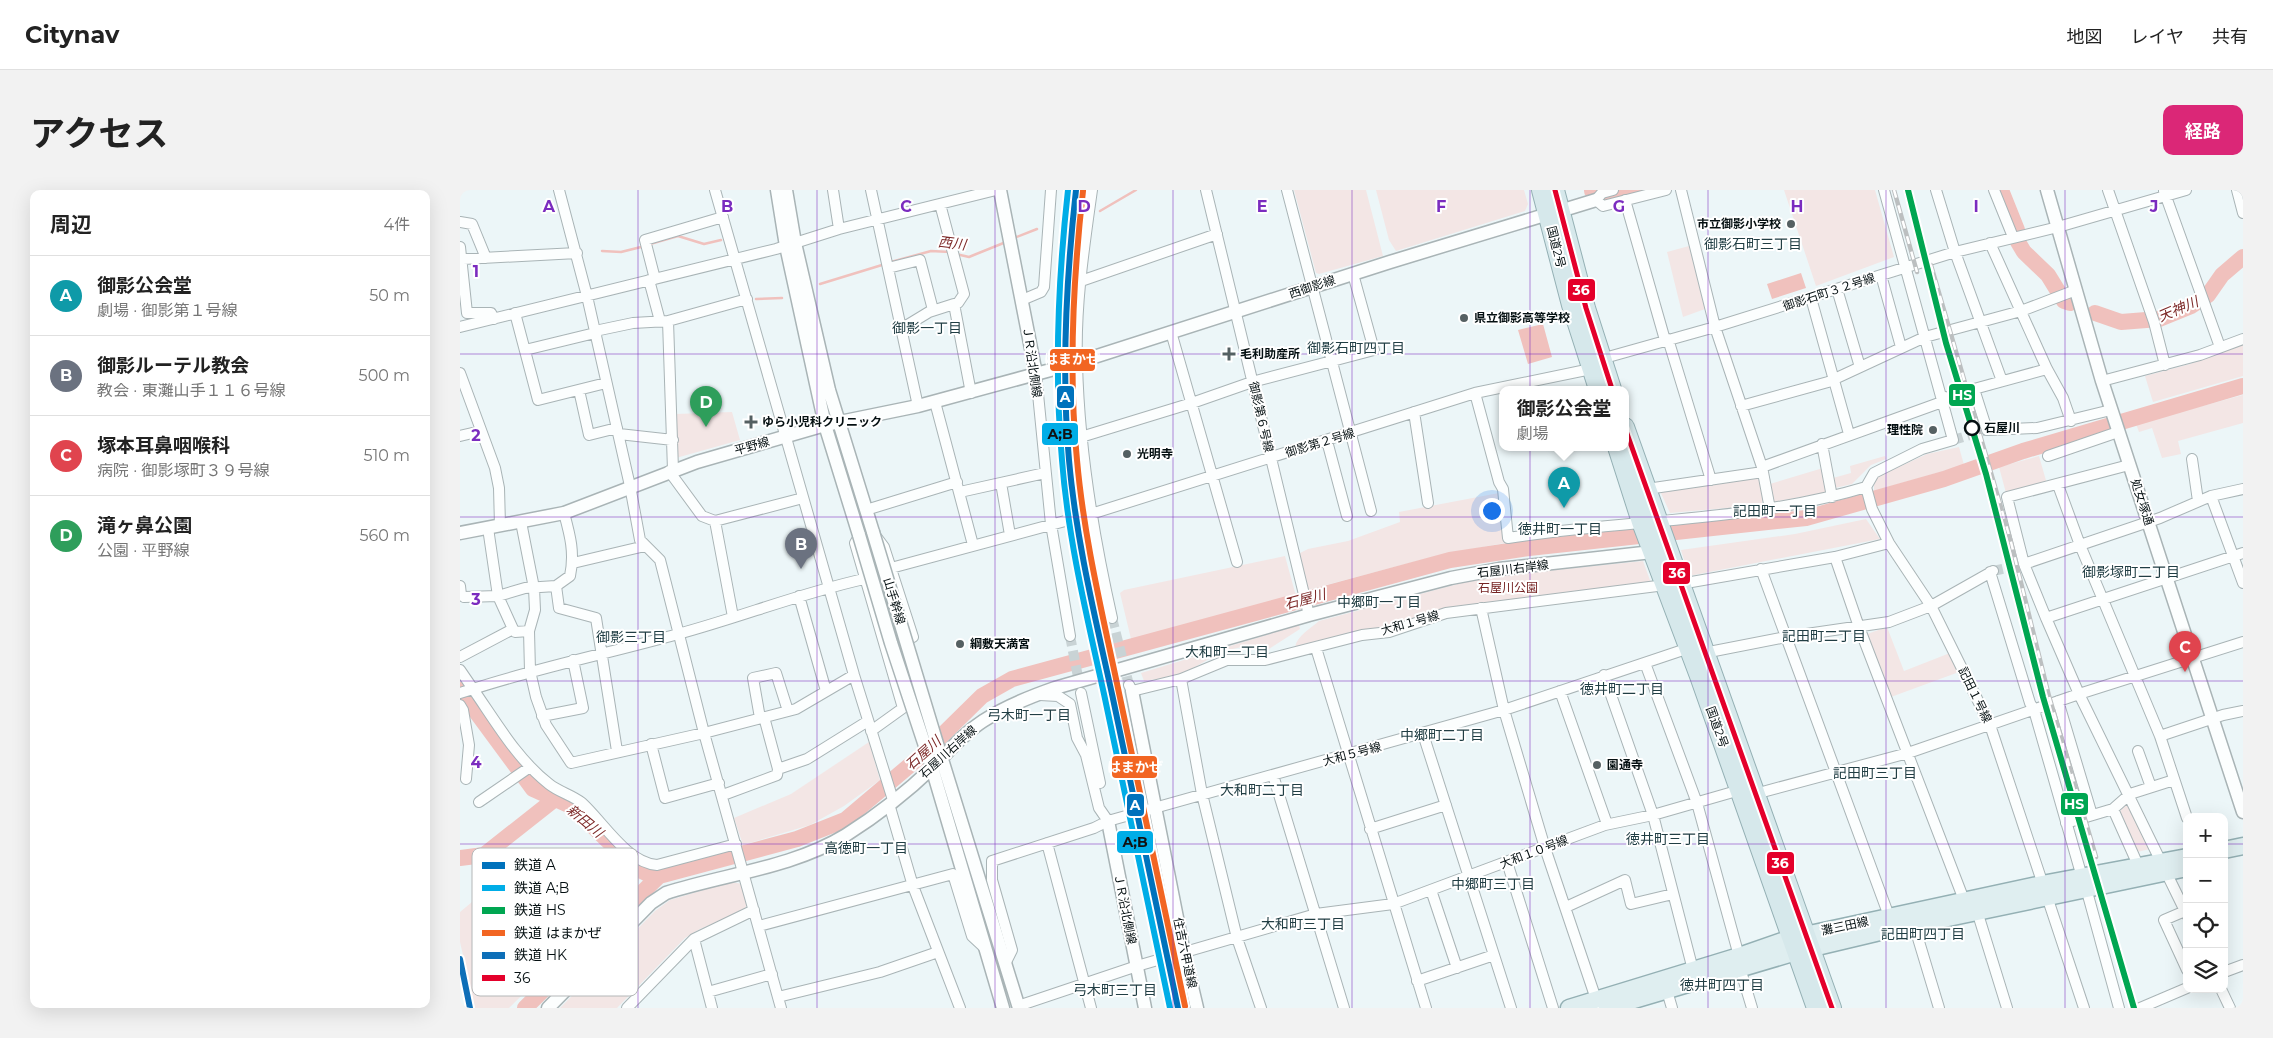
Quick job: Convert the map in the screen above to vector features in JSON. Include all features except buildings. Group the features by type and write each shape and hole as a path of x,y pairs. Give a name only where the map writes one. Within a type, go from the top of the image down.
{"highway":[{"name":"国道2号","path":"1541,190 1554,212 1596,364 1598,386"},
{"name":"国道2号","path":"1554,212 1555,190"},
{"name":"国道2号","path":"1596,364 1610,386"},
{"name":"国道2号","path":"1629,438 1647,488 1655,535"},
{"name":"国道2号","path":"1619,451 1655,535 1801,943 1832,1008"},
{"name":"国道2号","path":"1801,943 1816,1008"}],"main road":[{"path":"2228,849 2243,846"},
{"name":"灘三田線","path":"1568,1008 1601,1005 1667,991 1740,962 1889,916 1970,906 2164,866 2183,858"},
{"path":"2228,860 2243,858"},
{"name":"灘三田線","path":"2084,882 2138,865 2183,868"},
{"name":"灘三田線","path":"1801,943 1914,925 1970,906"},
{"name":"灘三田線","path":"1601,1005 1693,970 1740,962"}],"street":[{"path":"561,190 618,431 640,540 660,560 704,733 782,1008"},
{"path":"715,190 891,798 913,886 960,1008"},
{"name":"山手幹線","path":"777,190 801,291 825,425 860,535 891,643 935,757 1006,962 1018,1007"},
{"name":"山手幹線","path":"786,190 791,244"},
{"path":"833,190 839,228"},
{"path":"871,190 918,406"},
{"path":"460,327 735,259 791,244 839,228 996,190"},
{"name":"ＪＲ沿北側線","path":"1000,190 1036,374 1050,524 1070,636"},
{"path":"1022,300 1041,292 1044,287 1050,190"},
{"path":"1092,190 1081,281 1077,362 1081,438 1092,514 1112,618"},
{"name":"御影第６号線","path":"1206,190 1308,610"},
{"path":"1287,190 1371,511"},
{"name":"西御影線","path":"1077,362 1236,313 1353,274 1596,200 1602,193 1613,190"},
{"name":"西御影線","path":"1596,200 1603,206 1666,190"},
{"path":"1681,190 1715,327 1763,470 1770,509"},
{"path":"1475,393 1499,482 1503,489 1508,538 1655,535 1866,490 1874,473 1922,448 1953,440 1944,399 1884,190"},
{"path":"1936,190 1955,252 2002,382"},
{"path":"1994,190 2016,237"},
{"name":"処女塚通","path":"2047,190 2058,227 2066,295 2102,381 2212,719 2238,778 2243,812"},
{"path":"2108,190 2153,319 2165,365"},
{"name":"御影石町３２号線","path":"1596,364 1667,340 1812,298 1955,252 2058,227 2165,193 2186,190"},
{"path":"2237,190 2243,213"},
{"path":"2165,193 2220,347"},
{"path":"1625,200 1711,480"},
{"path":"901,329 933,310 958,303 964,294 940,204"},
{"path":"723,217 645,240 652,280 664,321 673,440 671,471 702,516 716,521 803,498"},
{"path":"460,222 472,224 486,258"},
{"path":"1081,281 1217,234"},
{"path":"1990,243 2047,370 2063,398 2071,421"},
{"path":"460,247 463,295 467,313 491,313 494,319"},
{"path":"462,259 576,253"},
{"path":"888,268 920,260 933,310"},
{"path":"1081,438 1192,404 1252,382 1374,350 1353,274"},
{"path":"1881,275 1901,348"},
{"path":"1837,289 1860,367"},
{"name":"山手幹線","path":"801,291 838,424 873,532 1003,1008"},
{"path":"1741,406 1834,379 1925,337 2021,311 2066,295"},
{"path":"1812,298 1849,434"},
{"path":"525,350 595,332 664,321 747,299"},
{"path":"954,304 971,393"},
{"path":"515,313 538,400 606,383"},
{"path":"1171,332 1237,562"},
{"path":"2102,381 2200,355 2243,339"},
{"name":"平野線","path":"460,533 564,514 671,471 786,436 825,425 838,424 971,393 1077,362"},
{"name":"御影第２号線","path":"1504,386 1596,364"},
{"path":"2047,370 1974,389 1987,430 2037,428 2071,421 2115,422"},
{"path":"460,373 498,478 494,526 498,596 513,630"},
{"name":"御影第２号線","path":"891,568 1092,514 1475,393 1499,387"},
{"path":"580,390 589,435 618,431 673,440"},
{"path":"1647,488 1711,480 1763,470 1822,444 1944,399"},
{"path":"935,402 974,545"},
{"path":"1414,412 1428,503"},
{"path":"2048,456 2115,422"},
{"path":"460,436 481,431"},
{"path":"1327,441 1347,516"},
{"path":"1822,444 1832,497"},
{"path":"2192,459 2198,501"},
{"path":"2129,465 2006,497 2024,564 2046,618 2079,694 2130,794 2183,907"},
{"path":"960,492 1045,473"},
{"path":"866,510 957,482"},
{"path":"1002,483 1010,535"},
{"path":"2058,485 2080,545 2160,736 2185,813"},
{"path":"2024,564 2148,521 2210,496 2243,489"},
{"name":"記田１号線","path":"1866,490 1872,509 1889,543 1931,606 1990,725 2084,1008"},
{"path":"2210,496 2243,583"},
{"path":"460,586 461,595 464,597 498,596 525,588 556,586 570,576 573,563 573,545 564,514"},
{"path":"716,521 733,617"},
{"path":"521,522 534,588 535,610 529,631 530,671 542,716 552,737 571,762 704,733 788,711 854,675"},
{"path":"873,532 884,547 913,637 883,646"},
{"path":"778,769 807,759 903,708 864,579 855,542 860,535"},
{"name":"石屋川右岸線","path":"638,916 651,903 666,893 742,866 802,857 826,846 846,834 891,798 935,757 982,722 1016,702 1036,694 1308,610 1655,535"},
{"name":"大和１号線","path":"1130,688 1181,679 1228,660 1265,660 1362,635 1389,632 1446,613 1673,584 1835,557 1889,543"},
{"path":"573,563 645,546"},
{"path":"2046,618 2232,555 2243,553"},
{"path":"1835,557 1859,627 1970,906 2006,1008"},
{"path":"1761,568 1838,772 1889,916"},
{"name":"大和５号線","path":"1006,962 1012,950 992,880 992,861 1094,828 1108,821 1423,734 1504,710 1604,675 1645,663 1696,650 1888,622 1931,606 1991,571 2030,703 2034,710"},
{"path":"467,691 530,671 679,634 799,596 864,579"},
{"path":"556,586 559,608 596,618 600,653 617,751"},
{"path":"799,596 826,691"},
{"path":"1481,608 1504,710 1545,848 1601,1005"},
{"path":"460,657 513,630 515,632 529,631"},
{"name":"大和１０号線","path":"1018,1007 1137,966 1316,914 1393,904 1607,824 1838,772 1908,753 2079,694 2243,642"},
{"path":"1316,648 1370,830 1426,1008"},
{"path":"542,716 583,708 573,660"},
{"path":"1645,663 1698,803 1752,1008"},
{"path":"460,670 467,691 525,771 581,802 626,848"},
{"path":"722,795 777,775 778,769 762,718 753,678 776,673 788,711"},
{"path":"1604,675 1653,815 1693,970"},
{"path":"1181,679 1202,794 1238,938 1261,1008"},
{"name":"住吉六甲道線","path":"1130,688 1157,808 1184,953 1197,1008"},
{"path":"1560,690 1607,824"},
{"name":"ＪＲ沿北側線","path":"1081,693 1145,1008"},
{"path":"1036,694 1058,696 1070,704 1077,738 1086,755 1099,808 1108,821"},
{"path":"2058,701 2092,815"},
{"path":"460,705 463,710 469,746 466,779"},
{"path":"2034,710 2119,1008"},
{"path":"2160,736 2243,711"},
{"path":"1423,734 1511,1008"},
{"path":"650,744 665,798 719,783"},
{"path":"2138,751 2151,787"},
{"path":"479,802 525,771"},
{"path":"1273,775 1344,1008"},
{"path":"2066,823 2114,808 2130,794 2174,780"},
{"path":"1370,830 1446,805"},
{"path":"2114,808 2138,865"},
{"path":"1047,843 1091,1008"},
{"path":"638,859 648,864 657,865 737,845"},
{"path":"1507,862 1553,1008"},
{"path":"759,926 953,874 972,936 986,949"},
{"path":"1566,907 1625,880 1631,904 1673,894"},
{"path":"1431,890 1457,968"},
{"path":"627,1008 694,939 754,910"},
{"path":"2183,914 2164,920 2183,961"},
{"path":"1914,925 1939,1008"},
{"path":"694,939 712,1008"},
{"path":"778,997 880,972 938,952"},
{"path":"1417,981 1494,955"},
{"path":"2228,971 2242,968"},
{"path":"708,992 772,974"},
{"path":"2140,1008 2183,990"},
{"path":"1667,991 1672,1008"},
{"path":"2223,993 2230,1008"},
{"name":"石屋川右岸線","path":"548,1008 560,996"}],"green space":[{"path":"1294,190 1366,190 1383,256 1319,274 1316,273"},
{"path":"1376,190 1524,190 1528,204 1525,211 1396,251 1389,240"},
{"path":"1784,190 1875,190 1894,257 1816,286"},
{"path":"1689,246 1705,309 1683,317 1667,252"},
{"path":"2243,344 2243,376 2153,402 2145,376 2190,364"},
{"path":"2243,395 2243,423 2178,441 2181,454 2162,458 2152,428 2139,432 2136,424"},
{"path":"732,412 740,440 676,458 676,414"},
{"path":"1959,447 1964,465 1874,491 1877,477 1927,454"},
{"path":"1885,456 1886,459 1871,465 1852,484 1835,488 1833,478 1851,473 1850,466"},
{"path":"2039,456 2047,484 2006,493 1999,467"},
{"path":"1823,468 1827,490 1824,493 1773,502 1770,484"},
{"path":"1752,476 1759,480 1763,499 1761,505 1670,513 1660,491"},
{"path":"1499,493 1504,543 1440,555 1307,590 1300,553 1308,549 1348,541 1400,522 1399,512"},
{"path":"1866,519 1880,539 1689,576 1681,550 1795,534"},
{"path":"1285,556 1296,596 1131,639 1120,593 1124,590"},
{"name":"石屋川公園","path":"1643,561 1651,583 1435,610 1391,627 1367,629 1299,648 1295,647 1301,636 1319,621 1465,582 1508,575"},
{"path":"1299,625 1300,629 1269,649 1242,647 1223,651 1181,675 1144,681 1141,673"},
{"path":"1887,627 1904,671 1950,653 1959,672 1891,697 1867,634"},
{"path":"869,742 880,780 844,806 810,825 743,845 734,818 791,794"},
{"path":"2129,802 2150,849 2137,852 2119,812"},
{"path":"638,872 643,876 638,881"},
{"path":"730,882 743,884 747,905 742,912 700,929 685,938 638,986 638,928 655,911 670,900"},
{"path":"472,902 472,995 460,942 460,912"},
{"path":"472,996 521,996 509,1008 475,1008"},
{"path":"572,996 629,996 617,1008 560,1008"}],"shaded area":[{"path":"1801,273 1806,288 1772,299 1767,284"},
{"path":"1543,324 1552,357 1528,364 1518,330"}],"waterway":[{"name":"西川","path":"1100,211 1136,190"},
{"name":"天神川","path":"1605,199 1643,190"},
{"name":"天神川","path":"2001,190 2017,230 2018,242 2024,252 2048,275 2064,301 2070,303"},
{"name":"西川","path":"1014,238 1037,229"},
{"name":"西川","path":"650,244 678,236 704,244 721,240"},
{"name":"西川","path":"956,254 969,257 1006,242"},
{"name":"西川","path":"602,251 621,252 645,246"},
{"name":"西川","path":"891,262 931,251 950,252"},
{"name":"天神川","path":"2095,313 2121,322 2159,319 2191,306 2208,295 2222,275 2243,257"},
{"name":"西川","path":"820,284 882,265"},
{"name":"西川","path":"756,299 782,298"},
{"name":"石屋川","path":"638,897 659,876 797,839 845,820 922,755 982,696 1012,679 1450,560 1529,548 1806,518 1944,479 2023,451 2243,386"},
{"name":"新田川","path":"460,690 533,789 573,807 615,848"},
{"path":"493,848 555,799"},
{"path":"460,858 472,856"},
{"name":"新田川","path":"638,869 648,874 659,876"},
{"name":"石屋川","path":"525,1008 537,996"}],"tunnel":[{"path":"1945,397 1974,389"},
{"path":"1953,440 1987,430"},
{"path":"1993,571 2024,564"},
{"path":"1112,618 1129,685"},
{"path":"1070,636 1080,687"}],"railway":[{"path":"1894,190 1917,272"},
{"path":"1931,265 2011,542 2049,696 2096,857"}],"rail line":[{"name":"A;B","path":"1068,190 1058,325 1058,392 1065,490 1079,578 1170,1008"},
{"name":"A","path":"1076,190 1067,291 1065,359 1065,392 1072,490 1087,578 1178,1008"},
{"name":"HS","path":"1908,190 1946,343 1986,474 2043,697 2134,1008"},
{"name":"はまかぜ","path":"1083,191 1074,291 1072,359 1074,426 1080,490 1095,577 1185,1006"},
{"name":"HK","path":"460,959 470,1008"}],"transit line":[{"name":"36","path":"1555,190 1586,308 1611,386"},
{"name":"36","path":"1629,439 1832,1008"}],"place":[{"name":"市立御影小学校","path":"1791,224"},
{"name":"県立御影高等学校","path":"1464,318"},
{"name":"毛利助産所","path":"1229,354"},
{"name":"ゆら小児科クリニック","path":"751,422"},
{"name":"滝ヶ鼻公園","path":"706,427"},
{"name":"石屋川","path":"1972,428"},
{"name":"理性院","path":"1933,430"},
{"name":"光明寺","path":"1127,454"},
{"name":"御影公会堂","path":"1564,508"},
{"name":"御影ルーテル教会","path":"801,569"},
{"name":"綱敷天満宮","path":"960,644"},
{"name":"塚本耳鼻咽喉科","path":"2185,672"},
{"name":"園通寺","path":"1597,765"}],"district":[{"name":"御影石町三丁目","path":"1753,244"},
{"name":"御影一丁目","path":"927,328"},
{"name":"御影石町四丁目","path":"1356,348"},
{"name":"記田町一丁目","path":"1775,511"},
{"name":"徳井町一丁目","path":"1560,529"},
{"name":"御影塚町二丁目","path":"2131,572"},
{"name":"中郷町一丁目","path":"1379,602"},
{"name":"記田町二丁目","path":"1824,636"},
{"name":"御影三丁目","path":"631,637"},
{"name":"大和町一丁目","path":"1227,652"},
{"name":"徳井町二丁目","path":"1622,689"},
{"name":"弓木町一丁目","path":"1029,715"},
{"name":"中郷町二丁目","path":"1442,735"},
{"name":"記田町三丁目","path":"1875,773"},
{"name":"大和町二丁目","path":"1262,790"},
{"name":"徳井町三丁目","path":"1668,839"},
{"name":"高徳町一丁目","path":"866,848"},
{"name":"中郷町三丁目","path":"1493,884"},
{"name":"大和町三丁目","path":"1303,924"},
{"name":"記田町四丁目","path":"1923,934"},
{"name":"徳井町四丁目","path":"1722,985"},
{"name":"弓木町三丁目","path":"1115,990"}]}
